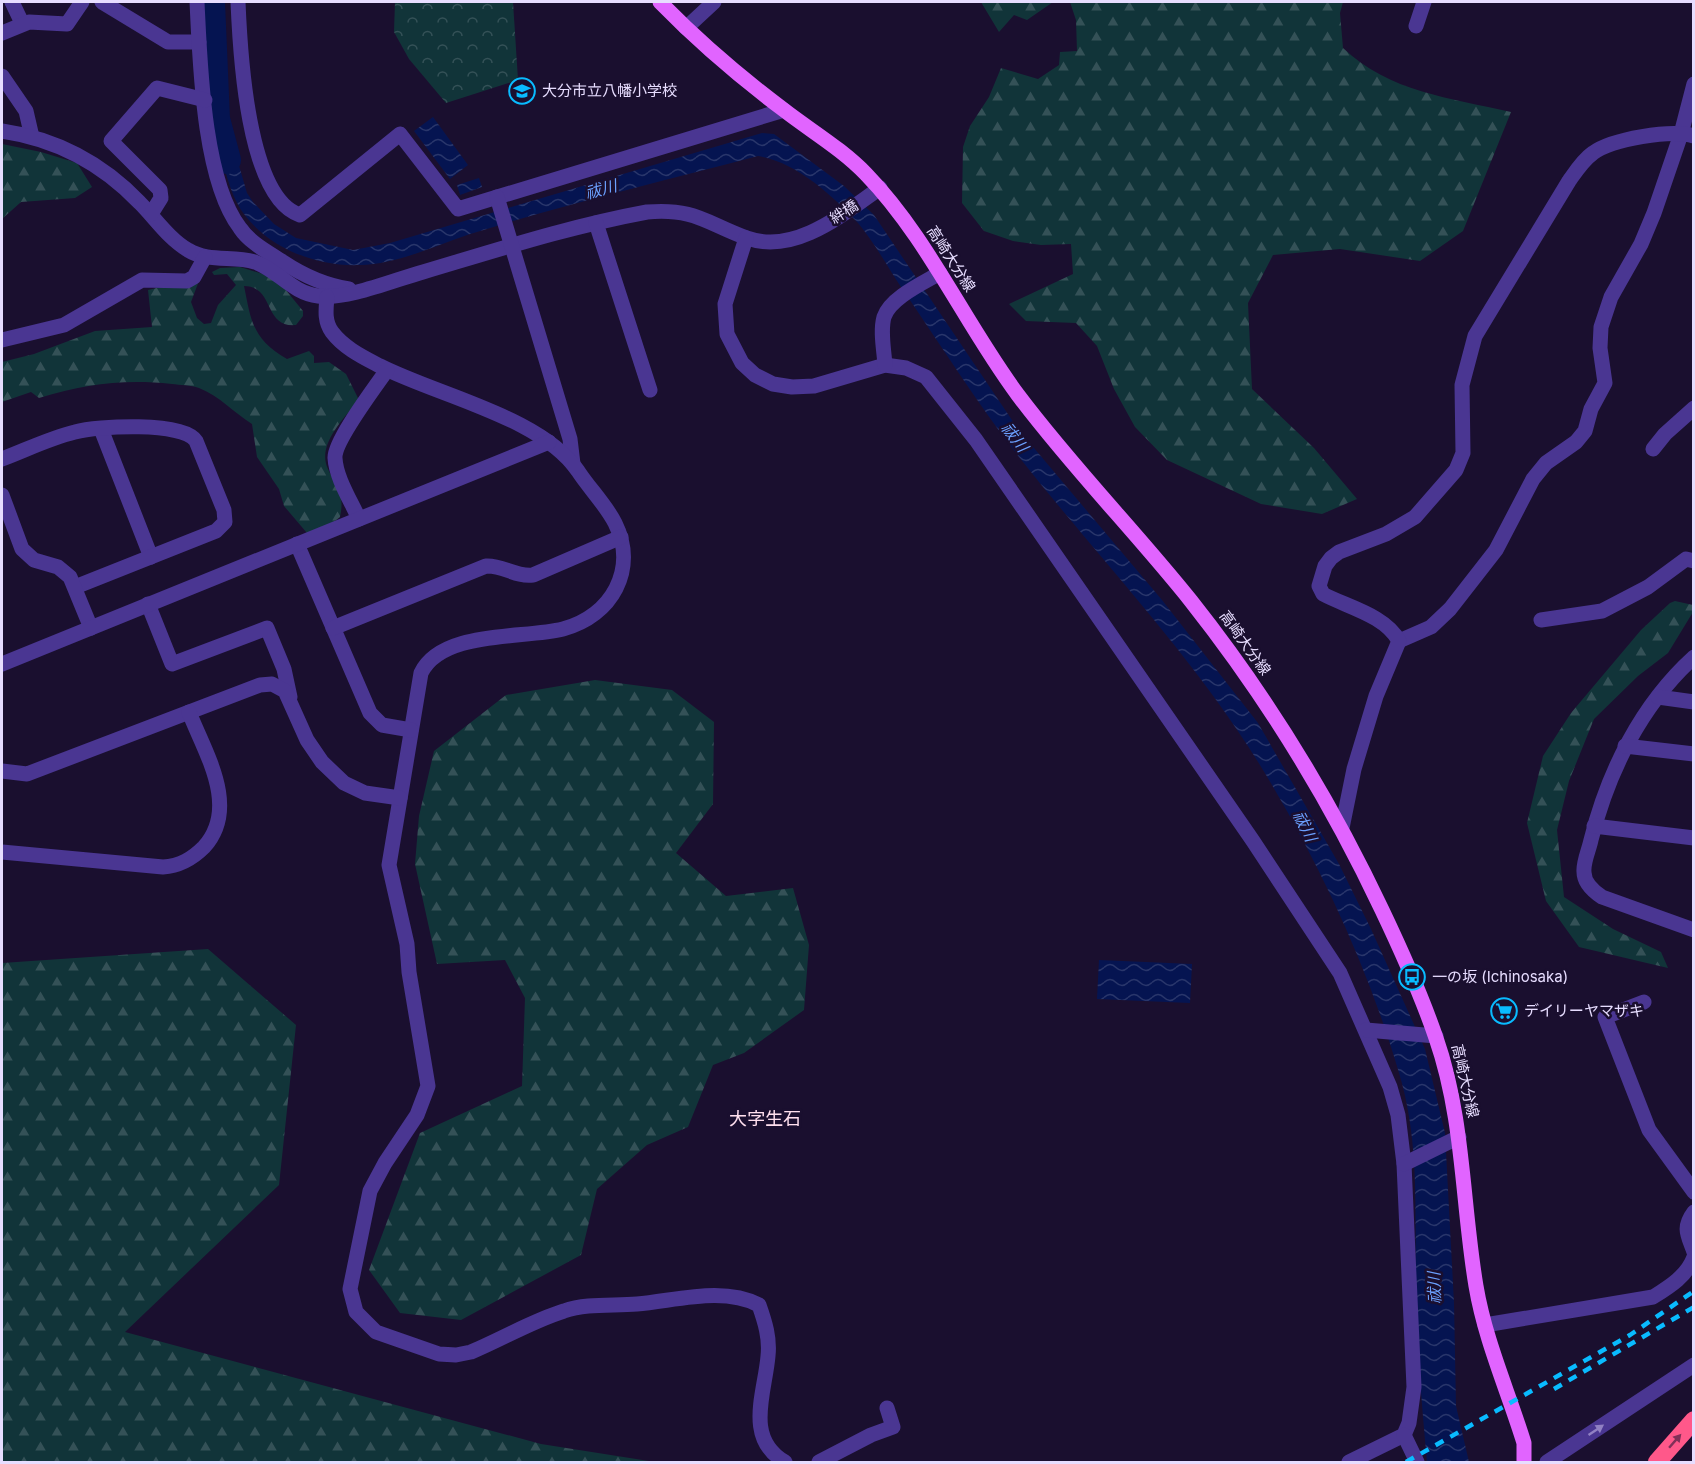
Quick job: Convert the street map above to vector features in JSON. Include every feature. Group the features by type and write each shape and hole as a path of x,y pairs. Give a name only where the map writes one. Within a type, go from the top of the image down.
{"highway":[{"path":"1657,1462 1694,1420"}],"main road":[{"name":"高崎大分線","path":"660,2 686,28 784,110 833,145 880,188 936,276 1021,399 1175,580 1245,672 1286,733 1342,828 1395,940 1429,1035 1450,1083 1455,1139 1471,1254 1485,1325 1524,1443 1524,1462"}],"street":[{"path":"12,2 22,23"},
{"path":"2,33 22,23 67,24 82,2"},
{"path":"102,2 168,42 199,42"},
{"path":"197,2 205,100 217,179 240,229 256,244 301,273 336,287 358,290"},
{"path":"238,2 240,56 261,164 270,188 288,212 300,215 400,134 458,209 498,201 784,110"},
{"path":"686,28 714,2"},
{"path":"1416,26 1424,2"},
{"path":"2,76 26,111 32,137"},
{"path":"1342,828 1354,769 1376,696 1399,641 1431,627 1450,609 1496,550 1533,478 1546,463 1576,442 1585,431 1588,414 1605,383 1600,348 1601,327 1611,297 1646,234 1687,135 1694,84"},
{"path":"150,214 161,198 160,190 111,141 157,88 205,100"},
{"path":"2,131 32,137 67,149 94,164 126,188 178,243 191,252 205,257 254,262 298,290 327,297 326,317 333,333 346,346 387,370 533,429 573,464 614,521 621,537 623,572 618,588 606,602 579,623 560,630 526,632 459,645 431,658 421,673 389,865 407,944 409,972 428,1086 417,1115 385,1163 370,1191 350,1289 356,1312 364,1322 387,1337 426,1351 456,1355 481,1348 562,1311 583,1306 636,1304 683,1298 746,1299 759,1305 767,1326 768,1353 759,1402 760,1434 766,1447 784,1462"},
{"path":"1399,641 1395,635 1373,618 1323,594 1318,586 1325,566 1339,552 1375,540 1415,517 1428,506 1456,470 1463,453 1462,386 1475,336 1577,169 1594,152 1606,145 1687,135"},
{"name":"絆橋","path":"327,297 358,290 511,241 669,210 693,214 746,238 759,241 790,240 821,227 880,188"},
{"path":"498,201 570,439 573,464"},
{"path":"596,223 650,390"},
{"path":"746,238 725,304 724,318 734,350 755,375 773,384 807,387 885,365 906,368 926,377 976,440 1322,944 1371,1031 1395,1101 1407,1162 1414,1387 1409,1423 1404,1435 1349,1462"},
{"path":"2,340 64,325 142,280 187,280 194,277 205,257"},
{"path":"885,365 884,318 896,302 936,276"},
{"path":"359,519 336,466 335,455 340,441 387,370"},
{"path":"1653,449 1665,434 1694,408"},
{"path":"2,459 74,432 155,428 188,433 194,437 224,510 225,522 216,531 75,587"},
{"path":"101,429 151,556"},
{"path":"2,664 549,442"},
{"path":"2,495 22,549 34,560 65,571 75,587 91,628"},
{"path":"333,628 486,566 501,567 524,576 533,575 621,537"},
{"path":"297,544 373,718 382,725 411,730"},
{"path":"1541,621 1602,611 1648,587 1686,559 1694,561"},
{"path":"148,604 172,664 267,628 284,669 291,699 308,740 331,772 354,789 400,798"},
{"path":"1694,657 1658,697 1625,746 1594,826 1583,871 1592,890 1602,897 1694,930"},
{"path":"2,771 27,774 260,685 272,684 285,691 291,699"},
{"path":"1658,697 1694,702"},
{"path":"2,852 163,867 181,864 196,854 214,833 220,801 218,786 189,712"},
{"path":"1625,746 1694,754"},
{"path":"1594,826 1694,838"},
{"path":"1644,1002 1605,1017 1649,1130 1694,1192"},
{"path":"1371,1031 1429,1035"},
{"path":"1407,1162 1455,1139"},
{"path":"1485,1325 1653,1297 1675,1283 1691,1265 1694,1254 1685,1232 1687,1222 1694,1212"},
{"path":"1547,1462 1694,1365"},
{"path":"819,1462 871,1435 893,1427 887,1408"},
{"path":"1404,1435 1417,1462"}],"green space":[{"path":"395,2 513,2 518,80 446,103 409,59 394,32"},
{"path":"981,2 1053,2 1027,20 1014,15 999,32"},
{"path":"1070,2 1343,2 1340,13 1343,48 1361,63 1380,75 1421,91 1511,112 1463,231 1420,261 1340,249 1273,255 1248,303 1252,389 1314,448 1357,499 1322,514 1261,504 1167,460 1135,427 1114,389 1097,346 1076,323 1026,321 1009,304 1073,274 1071,244 1041,245 1013,241 984,231 962,203 963,147 970,126 989,97 1001,68 1038,79 1059,65 1060,52 1077,51 1076,20"},
{"path":"2,144 41,152 77,163 92,187 75,198 21,202 2,219"},
{"path":"240,267 276,278 303,311 303,316 296,325 286,324 273,314 261,293 254,288 244,286 251,319 266,344 287,359 309,351 314,356 314,363 329,362 346,374 359,400 334,432 326,450 325,460 342,502 340,517 326,528 307,533 284,506 279,489 257,457 252,424 214,395 199,388 186,385 121,383 89,386 39,398 31,392 2,402 2,362 34,354 95,331 152,327 148,290 200,278 191,302 197,318 204,324 211,323 218,305 236,285 227,274 214,275 212,272 220,268"},
{"path":"1675,601 1693,605 1693,612 1668,653 1638,676 1594,719 1569,781 1557,830 1564,897 1613,929 1661,952 1668,968 1579,947 1546,901 1527,823 1543,756 1571,713 1641,630"},
{"path":"595,680 672,690 714,722 713,804 676,853 726,896 793,888 809,945 804,1010 744,1053 713,1065 688,1127 647,1145 597,1189 581,1255 461,1320 400,1313 369,1270 420,1133 522,1086 525,998 505,960 437,964 415,864 419,816 434,751 506,695"},
{"path":"208,949 296,1025 279,1185 125,1332 541,1444 655,1462 2,1462 2,963"}],"water":[{"path":"205,2 219,2 225,98 233,145 247,193 274,224 296,238 353,250 390,243 762,133 774,134 844,186 874,215 1018,429 1162,600 1258,723 1339,864 1371,929 1425,1049 1445,1133 1454,1303 1456,1406 1469,1462 1427,1462 1417,1336 1415,1182 1411,1127 1399,1073 1387,1035 1360,961 1328,890 1272,785 1215,698 1152,617 1003,437 858,223 825,191 799,172 772,159 758,156 547,211 390,261 344,265 311,259 280,246 267,237 244,214 234,195 219,143 214,112"},
{"path":"433,117 468,165 450,179 414,131"},
{"path":"479,178 482,187 460,195 457,185"},
{"path":"1099,960 1192,964 1190,1003 1097,999"}],"waterway":[{"name":"祓川","path":"211,2 216,119 227,160"}],"railway":[{"path":"1406,1462 1630,1335 1694,1291"},
{"path":"1554,1389 1694,1307"}],"place":[{"name":"大分市立八幡小学校","path":"522,91"},
{"name":"一の坂 (Ichinosaka)","path":"1412,977"},
{"name":"デイリーヤマザキ","path":"1504,1011"}],"district":[{"name":"大字生石","path":"765,1119"}]}
